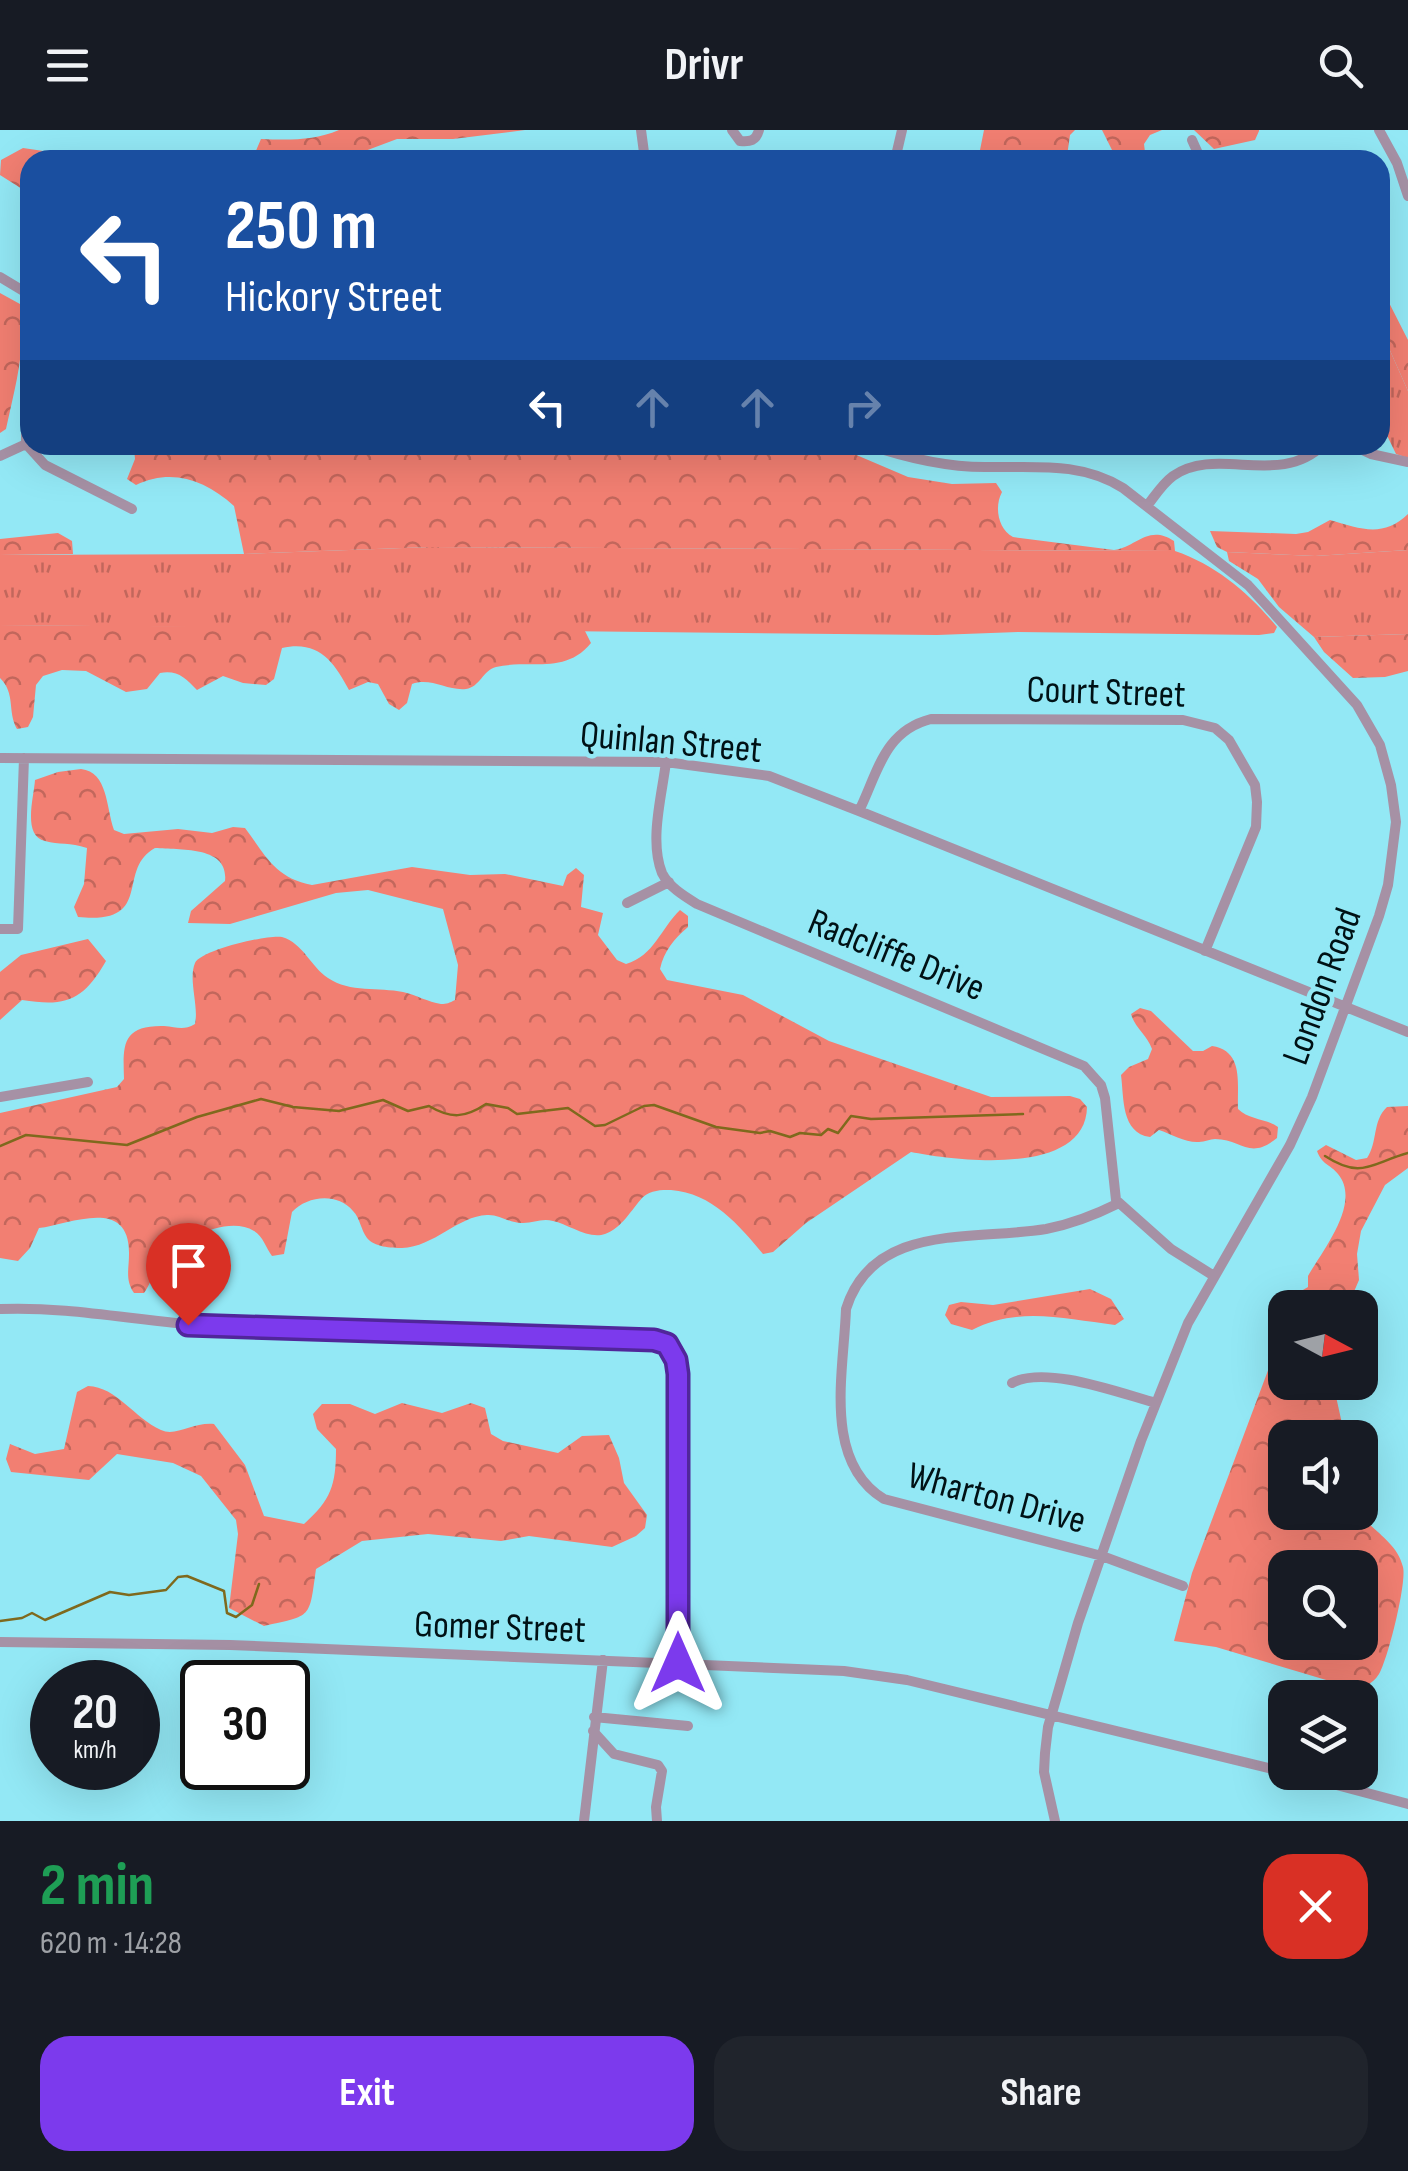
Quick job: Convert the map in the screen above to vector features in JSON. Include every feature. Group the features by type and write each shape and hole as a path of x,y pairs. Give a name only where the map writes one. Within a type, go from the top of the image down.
{"street":[{"path":"732,130 740,141 750,142 759,130"},
{"path":"1379,130 1403,161 1408,196"},
{"path":"1192,140 1196,150"},
{"path":"35,455 44,465 132,509"},
{"name":"London Road","path":"899,455 941,464 1074,469 1111,480 1148,506 1248,586 1358,705 1380,745 1396,822 1393,858 1379,916 1346,1008 1290,1145 1188,1323 1078,1623 1051,1717 1044,1772 1055,1821"},
{"path":"1148,506 1160,488 1182,471 1202,467 1291,466 1311,455"},
{"path":"1376,455 1408,462"},
{"name":"Court Street","path":"859,811 891,742 915,723 931,718 1184,720 1215,728 1241,756 1256,785 1256,827 1206,951"},
{"name":"Quinlan Street","path":"0,758 666,762 768,776 1408,1032"},
{"path":"0,929 18,928 24,758"},
{"path":"627,902 669,882 662,872 658,848 666,762"},
{"name":"Radcliffe Drive","path":"669,882 697,904 1084,1066 1100,1085 1104,1098 1119,1204"},
{"path":"0,1097 88,1082"},
{"path":"1119,1204 1171,1250 1214,1276"},
{"name":"Wharton Drive","path":"1119,1204 1094,1216 1046,1229 904,1247 868,1268 852,1291 846,1309 844,1442 851,1464 871,1490 905,1506 1102,1556 1183,1586"},
{"path":"0,1309 82,1311 143,1322 265,1329 654,1340 670,1346 677,1364 678,1663"},
{"path":"1012,1383 1031,1376 1052,1378 1156,1403"},
{"name":"Gomer Street","path":"0,1642 230,1646 804,1668 908,1680 1268,1768"},
{"path":"584,1821 602,1660"},
{"path":"594,1717 688,1726"},
{"path":"593,1731 614,1754 658,1764 662,1771 657,1821"},
{"name":"Gomer Street","path":"1355,1790 1408,1804"}],"green space":[{"path":"339,130 525,130 453,139 397,139 368,150 256,150 261,139"},
{"path":"984,130 1075,130 1070,135 1068,150 980,150"},
{"path":"1102,130 1162,130 1150,135 1145,150 1112,150"},
{"path":"1194,130 1259,131 1255,140 1214,149"},
{"path":"23,148 37,150 20,150 20,188 0,175 1,160"},
{"path":"0,293 20,304 20,357 6,429 0,433"},
{"path":"1390,305 1408,340 1408,391 1390,350"},
{"path":"1390,350 1408,391 1408,458 1396,454 1390,442"},
{"path":"135,455 856,455 908,477 952,484 996,483 1002,492 999,517 1013,537 1114,550 1157,535 1174,541 1175,551 430,547 244,554 234,506 212,489 188,479 162,477 136,485 127,479"},
{"path":"1408,514 1408,550 1315,556 1227,552 1217,547 1210,531 1296,534 1330,520 1381,529"},
{"path":"58,533 72,541 73,554 0,555 0,539"},
{"path":"430,547 1175,551 1231,582 1277,627 1274,633 1259,635 937,635 0,625 0,555 244,554"},
{"path":"1408,550 1408,634 1314,637 1279,607 1258,579 1229,561 1227,552 1315,556"},
{"path":"0,625 584,629 591,643 581,653 558,663 496,667 466,689 426,682 412,684 407,703 399,710 389,704 378,684 368,682 349,690 331,662 306,647 282,648 274,679 266,685 223,676 197,690 181,676 166,672 160,673 147,689 126,692 86,671 62,670 43,676 36,685 33,717 28,727 17,729 8,690 0,678"},
{"path":"1408,634 1408,671 1385,677 1353,678 1324,652 1314,637"},
{"path":"81,769 101,784 114,830 124,834 178,829 212,833 245,828 280,871 312,885 412,867 470,875 505,874 563,886 567,875 576,868 584,875 581,907 603,913 598,935 617,960 626,964 644,955 680,910 688,916 688,927 664,957 660,969 667,980 743,995 829,1041 991,1097 1080,1099 1087,1107 1081,1129 1065,1145 1016,1159 957,1159 911,1152 806,1223 773,1252 763,1254 712,1204 686,1192 667,1190 643,1197 621,1223 605,1234 585,1233 549,1220 518,1223 487,1215 466,1220 425,1243 402,1248 370,1241 346,1205 322,1198 306,1202 292,1212 284,1254 272,1256 254,1231 243,1227 219,1228 193,1237 171,1252 144,1293 134,1293 131,1288 127,1236 109,1219 80,1219 39,1228 30,1248 18,1261 0,1258 0,1113 117,1087 124,1079 125,1047 132,1034 150,1027 183,1028 195,1024 193,970 200,958 236,944 282,937 296,944 322,973 337,983 403,992 441,1004 455,1000 458,965 443,909 368,890 336,893 230,924 188,923 191,911 225,881 219,861 201,852 155,848 143,858 131,894 117,913 78,917 74,907 84,884 87,848 38,838 31,815 35,780"},
{"path":"88,939 106,961 81,993 62,1001 22,1000 0,1020 0,972 21,955"},
{"path":"1140,1008 1151,1011 1193,1051 1212,1046 1229,1054 1237,1070 1238,1109 1278,1127 1277,1138 1252,1148 1224,1140 1189,1141 1159,1130 1150,1137 1134,1129 1126,1113 1121,1075 1148,1059 1152,1049 1131,1014"},
{"path":"1408,1106 1408,1168 1385,1185 1361,1231 1357,1254 1359,1280 1355,1290 1303,1290 1308,1287 1308,1276 1337,1226 1345,1199 1338,1174 1317,1151 1326,1145 1356,1160 1367,1158 1387,1107"},
{"path":"1090,1289 1111,1299 1124,1319 1115,1325 1024,1316 972,1330 951,1324 945,1315 949,1305 961,1302 993,1305"},
{"path":"1268,1370 1268,1400 1337,1400 1341,1420 1268,1420 1268,1530 1375,1530 1396,1551 1403,1567 1402,1588 1379,1674 1375,1680 1326,1680 1216,1647 1174,1641 1192,1573"},
{"path":"88,1386 117,1397 167,1432 214,1424 245,1465 264,1516 304,1524 326,1499 335,1473 336,1449 317,1429 313,1414 322,1404 350,1404 375,1414 402,1403 442,1413 471,1403 485,1408 491,1434 503,1441 558,1453 582,1436 609,1435 624,1483 647,1515 645,1528 612,1547 529,1536 501,1541 428,1534 362,1541 316,1569 306,1612 264,1626 229,1608 238,1534 236,1520 201,1476 173,1463 117,1454 89,1480 11,1472 6,1459 10,1444 35,1454 64,1449 77,1392"}],"waterway":[{"path":"0,1146 26,1135 127,1145 197,1117 261,1099 293,1107 339,1111 383,1100 408,1111 429,1106 458,1115 486,1104 517,1114 568,1108 595,1126 654,1105 716,1127 770,1131 790,1137 800,1133 821,1135 828,1129 838,1133 851,1116 871,1119 1023,1114"},
{"path":"1325,1156 1358,1168 1408,1153"},
{"path":"0,1621 32,1613 45,1620 110,1592 129,1595 166,1590 178,1577 187,1576 224,1591 227,1613 236,1617 252,1605 259,1584"}],"route":[{"path":"188,1325 654,1340 670,1346 678,1374 678,1663"}]}
